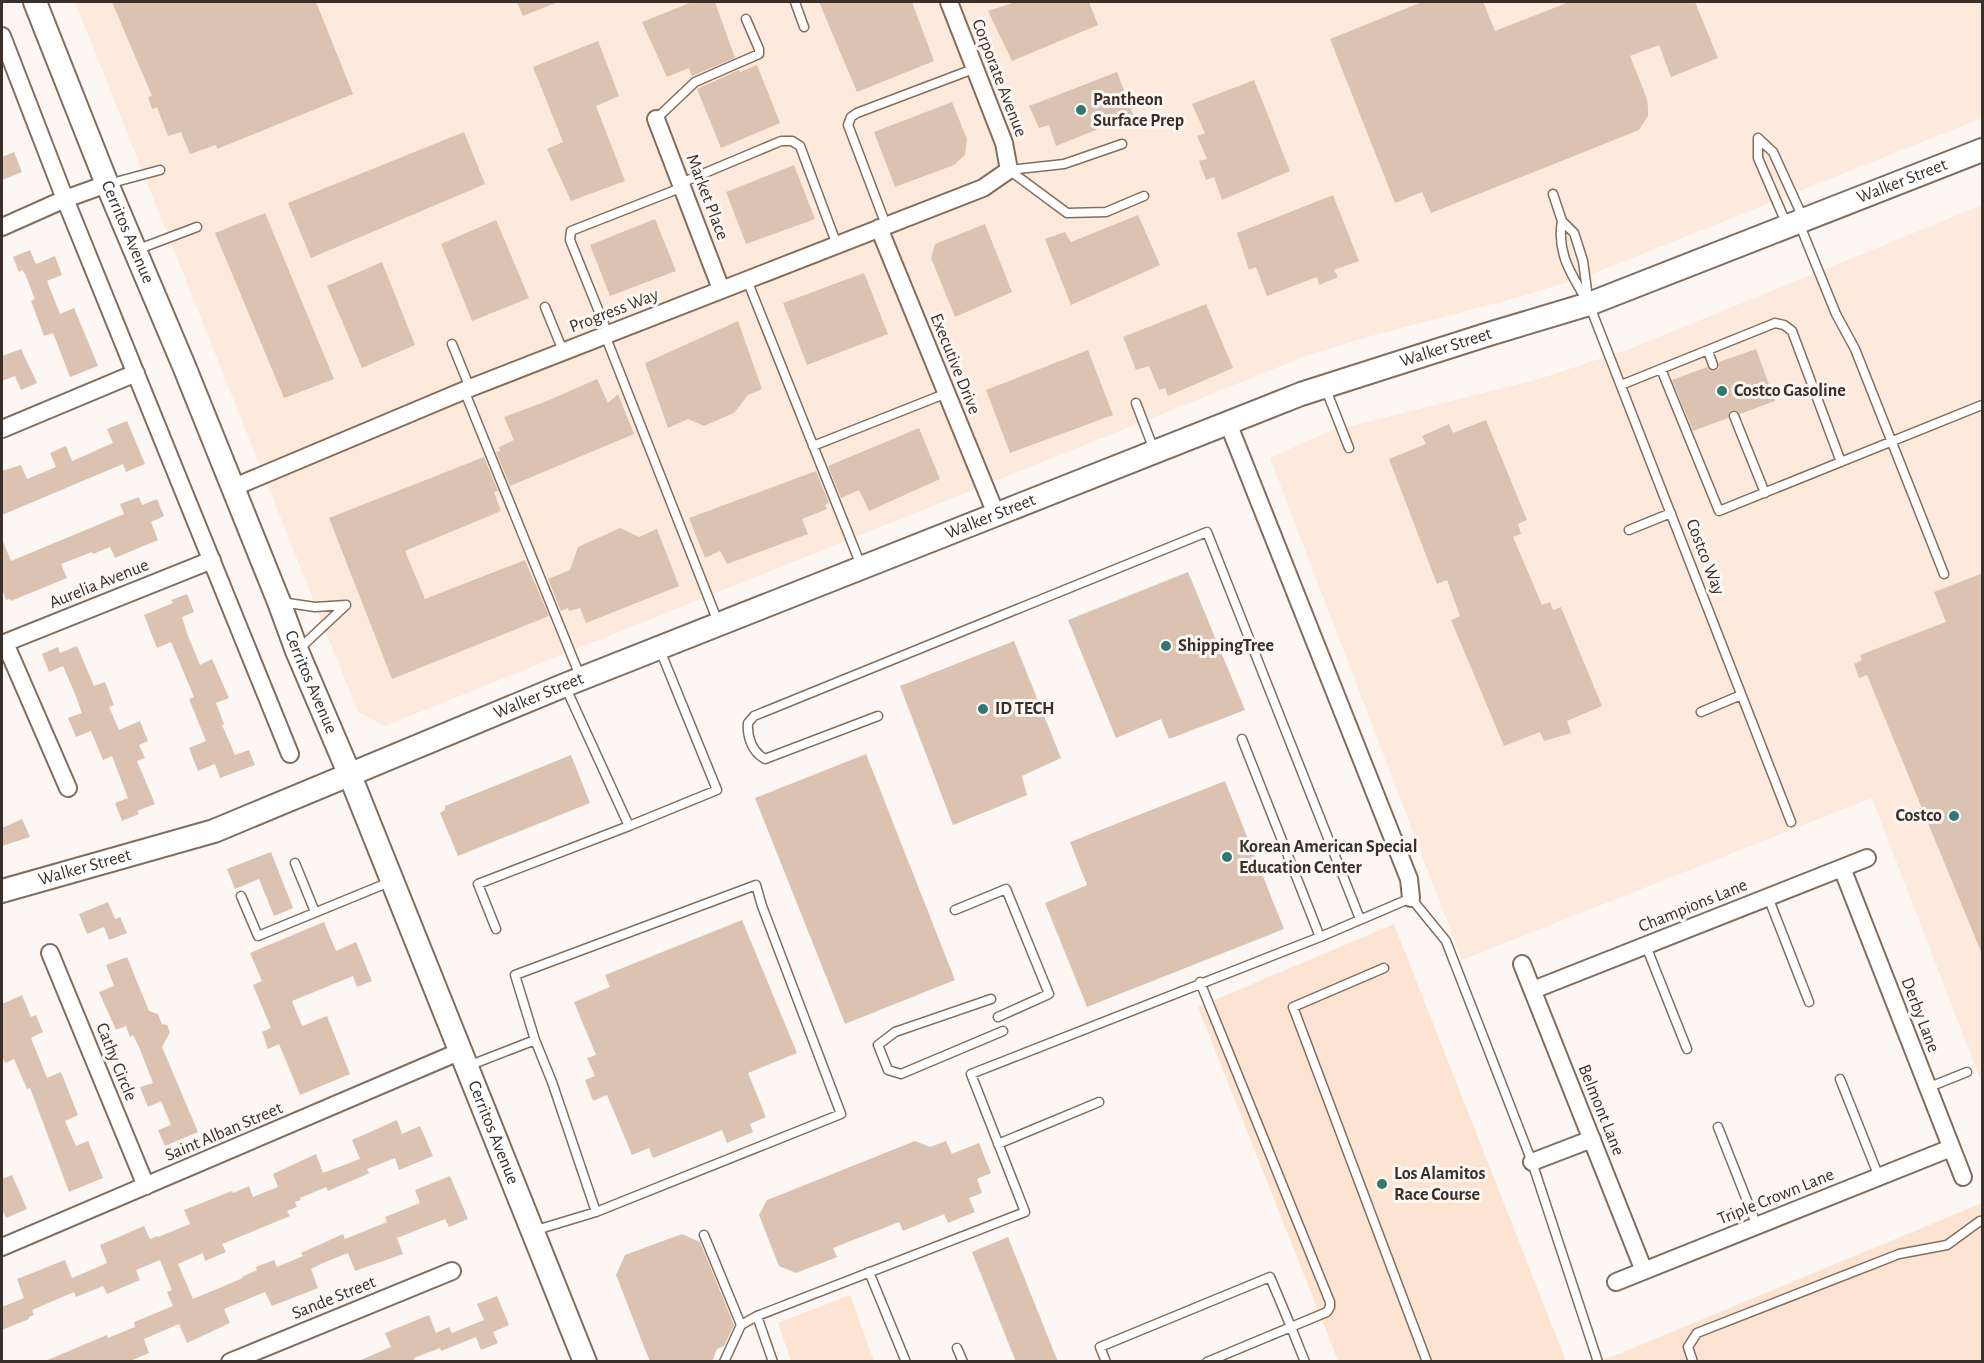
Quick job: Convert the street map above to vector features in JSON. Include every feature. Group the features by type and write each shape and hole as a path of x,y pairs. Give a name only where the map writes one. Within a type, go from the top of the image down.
{"main road":[{"name":"Cerritos Avenue","path":"35,2 297,651 349,773 585,1362"},
{"name":"Walker Street","path":"2,891 214,831 349,773 573,682 1301,394 1589,304 1983,150"}],"street":[{"name":"Corporate Avenue","path":"949,2 1004,143 1009,170"},
{"path":"2,36 65,199 290,754"},
{"name":"Market Place","path":"657,119 721,290"},
{"name":"Progress Way","path":"231,488 467,389 983,188 1009,170"},
{"path":"2,227 65,199 108,184"},
{"name":"Executive Drive","path":"883,226 996,514"},
{"path":"2,429 136,373"},
{"path":"1228,423 1409,879 1411,898"},
{"name":"Aurelia Avenue","path":"3,644 212,560"},
{"path":"3,644 68,788"},
{"name":"Champions Lane","path":"1533,990 1867,858"},
{"name":"Derby Lane","path":"1842,868 1963,1177"},
{"name":"Cathy Circle","path":"50,953 146,1186"},
{"name":"Belmont Lane","path":"1522,964 1644,1270"},
{"name":"Saint Alban Street","path":"2,1247 146,1186 464,1059"},
{"path":"1532,1162 1592,1139"},
{"name":"Triple Crown Lane","path":"1616,1282 1951,1148"},
{"name":"Sande Street","path":"230,1362 452,1272"}],"lane":[{"path":"795,2 804,27"},
{"path":"657,119 695,82 759,54 746,19"},
{"path":"883,226 848,126 851,117 856,113 976,68"},
{"path":"1797,223 1758,158 1758,138 1773,152 1797,223 1836,314 1855,349 1944,574"},
{"path":"719,625 570,240 571,231 781,141 792,141 800,146 837,245"},
{"path":"1009,170 1064,164 1122,144"},
{"path":"108,184 159,170"},
{"path":"1009,170 1067,213 1106,212 1144,196"},
{"path":"1553,194 1562,221 1574,233 1576,239 1583,261 1589,304"},
{"path":"1562,221 1559,237 1567,267 1589,304"},
{"path":"136,250 197,227"},
{"path":"747,280 862,568"},
{"name":"Costco Way","path":"1589,304 1791,822"},
{"path":"545,307 563,351"},
{"path":"1621,385 1775,323 1784,325 1792,331 1841,462"},
{"path":"452,344 573,682 629,826"},
{"path":"1708,351 1713,364"},
{"path":"1661,369 1719,511 1983,405"},
{"path":"1325,387 1349,448"},
{"path":"813,446 947,393"},
{"path":"1136,403 1155,452"},
{"path":"1734,416 1765,493"},
{"path":"1629,530 1671,513"},
{"path":"878,716 765,759 756,754 748,731 748,723 754,716 1207,532 1360,919"},
{"path":"279,602 315,607 346,605 297,651"},
{"path":"496,929 478,884 717,790 660,649"},
{"path":"1701,712 1741,695"},
{"path":"1242,739 1320,937"},
{"path":"295,863 315,912"},
{"path":"241,896 258,936 392,880"},
{"path":"533,1232 596,1212 841,1114 756,885 515,975 535,1040 552,1082 596,1212"},
{"path":"955,910 1006,889 1049,994 998,1017"},
{"path":"1768,897 1809,1002"},
{"path":"724,1362 741,1325 757,1316 1025,1212 971,1074 1200,982 1320,937 1411,898 1446,941 1532,1162 1598,1362"},
{"path":"1646,946 1687,1049"},
{"path":"1384,968 1293,1007 1428,1362"},
{"path":"1200,982 1330,1302 1327,1312 1207,1362"},
{"path":"990,999 895,1032 878,1045 888,1071 901,1074 1003,1030"},
{"path":"464,1059 535,1040"},
{"path":"1928,1088 1967,1072"},
{"path":"1839,1079 1879,1176"},
{"path":"998,1144 1100,1102"},
{"path":"1719,1127 1757,1226"},
{"path":"1693,1362 1688,1347 1697,1333 1899,1254 1947,1245 1980,1221"},
{"path":"704,1235 741,1325"},
{"path":"869,1272 906,1362"},
{"path":"1106,1362 1100,1347 1270,1277 1305,1362"},
{"path":"757,1316 773,1362"},
{"path":"957,1348 963,1362"}],"shaded area":[{"path":"75,2 1982,2 1982,118 1582,278 1311,354 385,726 358,712"},
{"path":"1982,205 1982,1084 1872,798 1462,960 1270,458 1327,432 1539,379 1632,348"},
{"name":"Los Alamitos Race Course","path":"1394,924 1566,1361 1338,1361 1198,1007"},
{"path":"1982,1203 1982,1361 1596,1362 1621,1353"},
{"path":"850,1295 874,1361 791,1361 778,1323"}],"building":[{"path":"112,2 316,2 353,94 217,149 216,145 190,154 181,132 168,136 157,107 152,109 148,97 152,96"},
{"path":"517,2 558,2 523,16"},
{"path":"692,2 715,2 735,58 692,76 689,68 667,77 642,22"},
{"path":"819,2 912,2 934,61 857,92"},
{"path":"1015,2 1089,2 1098,25 1012,61 988,11"},
{"path":"1422,2 1483,2 1495,31 1569,2 1695,2 1718,58 1671,77 1659,45 1630,56 1647,99 1648,116 1639,130 1431,213 1422,192 1395,203 1330,39"},
{"path":"598,41 619,96 596,106 625,181 571,201 547,149 563,142 533,67"},
{"path":"757,65 780,123 721,148 697,89 739,70 740,72"},
{"name":"Pantheon Surface Prep","path":"1117,72 1133,115 1056,146 1049,125 1039,128 1029,106"},
{"path":"1254,80 1290,171 1222,200 1214,177 1206,180 1199,161 1207,159 1197,136 1205,133 1192,104"},
{"path":"952,102 967,139 965,155 954,165 895,187 874,132"},
{"path":"464,132 485,184 311,258 288,203"},
{"path":"14,152 22,172 2,180 2,157"},
{"path":"794,165 815,219 746,244 726,192"},
{"path":"1333,195 1359,261 1334,270 1338,277 1319,285 1317,277 1267,296 1256,267 1249,270 1237,233"},
{"path":"265,213 334,379 284,398 215,233"},
{"path":"1138,215 1160,265 1071,305 1045,239 1065,232 1071,242"},
{"path":"655,219 676,271 610,296 590,245"},
{"path":"496,220 529,298 472,321 441,244"},
{"path":"985,224 1012,292 955,317 931,258 935,244"},
{"path":"30,250 36,264 55,256 62,275 47,281 60,314 74,308 98,366 70,377 53,333 44,336 31,301 35,299 25,274 22,270 19,272 13,257"},
{"path":"382,262 415,345 362,368 327,286"},
{"path":"864,273 888,334 807,365 783,303"},
{"path":"1206,304 1233,368 1168,396 1165,388 1159,390 1149,366 1136,370 1123,337"},
{"path":"738,321 762,389 748,395 734,413 704,426 688,419 668,428 645,363"},
{"path":"21,349 37,383 21,390 15,376 2,381 2,356"},
{"name":"Costco Gasoline","path":"1756,349 1775,401 1740,414 1732,410 1728,418 1693,431 1672,380 1707,367 1711,371 1716,371 1719,362"},
{"path":"1088,350 1113,415 1010,453 986,390"},
{"path":"597,379 608,403 618,394 634,434 510,486 496,452 500,451 499,447 514,440 504,417"},
{"path":"1486,420 1527,520 1518,524 1521,534 1513,537 1542,605 1550,602 1553,610 1561,607 1602,706 1567,721 1571,733 1544,741 1540,732 1504,746 1451,620 1460,616 1447,580 1437,584 1389,459 1426,444 1422,436 1449,424 1453,433"},
{"path":"127,421 145,464 126,472 123,464 2,515 2,471 21,465 27,479 56,467 50,453 66,446 72,461 113,443 107,429"},
{"path":"919,428 940,479 869,511 859,490 841,498 828,466"},
{"path":"484,457 498,491 494,492 501,511 405,551 425,599 525,560 549,616 392,679 329,518"},
{"path":"816,471 829,503 825,505 827,509 802,519 808,534 727,564 720,551 705,558 689,518"},
{"path":"139,497 142,505 157,499 164,516 151,522 158,540 115,558 110,547 61,564 67,578 11,601 6,600 2,589 2,539 11,561 124,514 120,504"},
{"path":"620,528 639,537 657,529 679,586 586,623 580,608 569,611 568,608 561,611 548,579 570,570 578,547"},
{"path":"1188,572 1245,710 1169,739 1161,719 1116,738 1068,620"},
{"name":"Costco","path":"1983,573 1982,954 1867,675 1859,678 1854,664 1862,660 1860,655 1946,622 1934,592"},
{"path":"187,594 194,612 182,617 188,636 200,665 212,659 229,698 216,703 224,724 222,725 235,755 249,750 255,765 220,778 215,764 198,771 189,748 206,741 189,699 194,697 171,642 157,648 144,615 173,603 171,600"},
{"path":"1014,641 1061,758 1022,776 1027,795 953,825 900,686"},
{"path":"77,646 94,686 105,682 114,705 109,707 119,730 140,721 148,741 139,745 145,758 137,761 155,804 137,811 139,814 122,821 115,803 128,798 112,756 103,760 91,731 76,737 68,718 82,713 75,694 63,666 49,672 42,654 58,647 60,653"},
{"path":"866,754 955,980 845,1024 755,798"},
{"path":"571,755 590,803 458,856 440,813 445,810 445,806"},
{"path":"1225,781 1284,929 1087,1007 1045,903 1087,885 1070,842"},
{"path":"22,819 30,837 2,846 2,828"},
{"path":"271,852 293,908 274,916 259,879 235,889 227,869"},
{"path":"108,902 115,919 120,917 127,933 109,940 104,927 87,934 79,914"},
{"path":"742,920 797,1053 748,1073 766,1117 750,1124 753,1132 727,1143 722,1130 653,1158 649,1148 632,1155 607,1095 593,1101 585,1080 595,1076 587,1058 596,1055 574,1002 610,987 605,975"},
{"path":"324,922 336,951 356,942 372,981 357,987 353,976 292,1001 302,1026 327,1016 350,1074 300,1095 279,1044 268,1049 262,1032 271,1028 253,985 262,981 250,953"},
{"path":"127,957 149,1011 158,1014 162,1024 167,1025 170,1032 162,1047 198,1132 165,1146 158,1130 171,1125 161,1101 148,1107 140,1087 153,1083 140,1049 133,1035 130,1037 126,1026 116,1030 99,992 114,986 106,965"},
{"path":"22,995 31,1017 36,1015 43,1032 31,1038 47,1078 61,1072 78,1115 65,1121 76,1146 88,1141 103,1178 69,1192 30,1088 27,1089 14,1059 5,1063 2,1055 2,1004"},
{"path":"397,1120 402,1134 420,1126 433,1156 399,1170 395,1158 367,1169 369,1173 365,1175 328,1191 326,1187 300,1198 301,1200 295,1202 297,1207 287,1211 290,1216 222,1244 226,1252 205,1261 203,1253 178,1264 193,1299 243,1278 257,1270 256,1267 274,1260 277,1267 343,1234 345,1239 387,1222 385,1217 420,1203 415,1190 450,1176 468,1219 449,1227 445,1219 397,1238 403,1254 355,1271 348,1253 323,1263 311,1269 318,1288 272,1306 265,1292 224,1309 230,1323 187,1343 179,1324 144,1339 149,1353 128,1362 45,1361 107,1335 108,1338 135,1327 134,1322 173,1306 167,1292 172,1290 160,1260 136,1270 140,1280 107,1294 103,1286 76,1297 74,1292 32,1310 34,1315 29,1319 2,1330 2,1307 24,1298 17,1279 65,1260 72,1278 84,1273 107,1263 100,1245 144,1226 150,1239 190,1224 184,1210 232,1191 233,1193 249,1186 253,1197 278,1187 273,1174 316,1154 323,1173 360,1159 352,1140"},
{"path":"915,1141 930,1147 946,1141 952,1154 979,1143 991,1173 977,1179 982,1193 969,1198 975,1212 948,1223 944,1214 903,1231 899,1222 833,1248 837,1257 796,1273 779,1266 759,1215 767,1200"},
{"path":"12,1175 27,1209 6,1218 2,1208 2,1179"},
{"path":"682,1234 700,1242 734,1325 724,1346 717,1349 712,1362 650,1362 616,1275 625,1255"},
{"path":"1008,1237 1058,1362 1016,1362 972,1252"},
{"path":"497,1296 509,1325 493,1332 498,1343 481,1350 476,1337 441,1351 440,1348 414,1358 415,1362 356,1362 391,1347 385,1333 429,1315 436,1333 449,1327 452,1333 484,1320 477,1304"}],"place":[{"name":"Pantheon Surface Prep","path":"1081,110"},
{"name":"Costco Gasoline","path":"1722,391"},
{"name":"ShippingTree","path":"1166,646"},
{"name":"ID TECH","path":"983,709"},
{"name":"Costco","path":"1954,816"},
{"name":"Korean American Special Education Center","path":"1227,857"},
{"name":"Los Alamitos Race Course","path":"1382,1184"}]}
